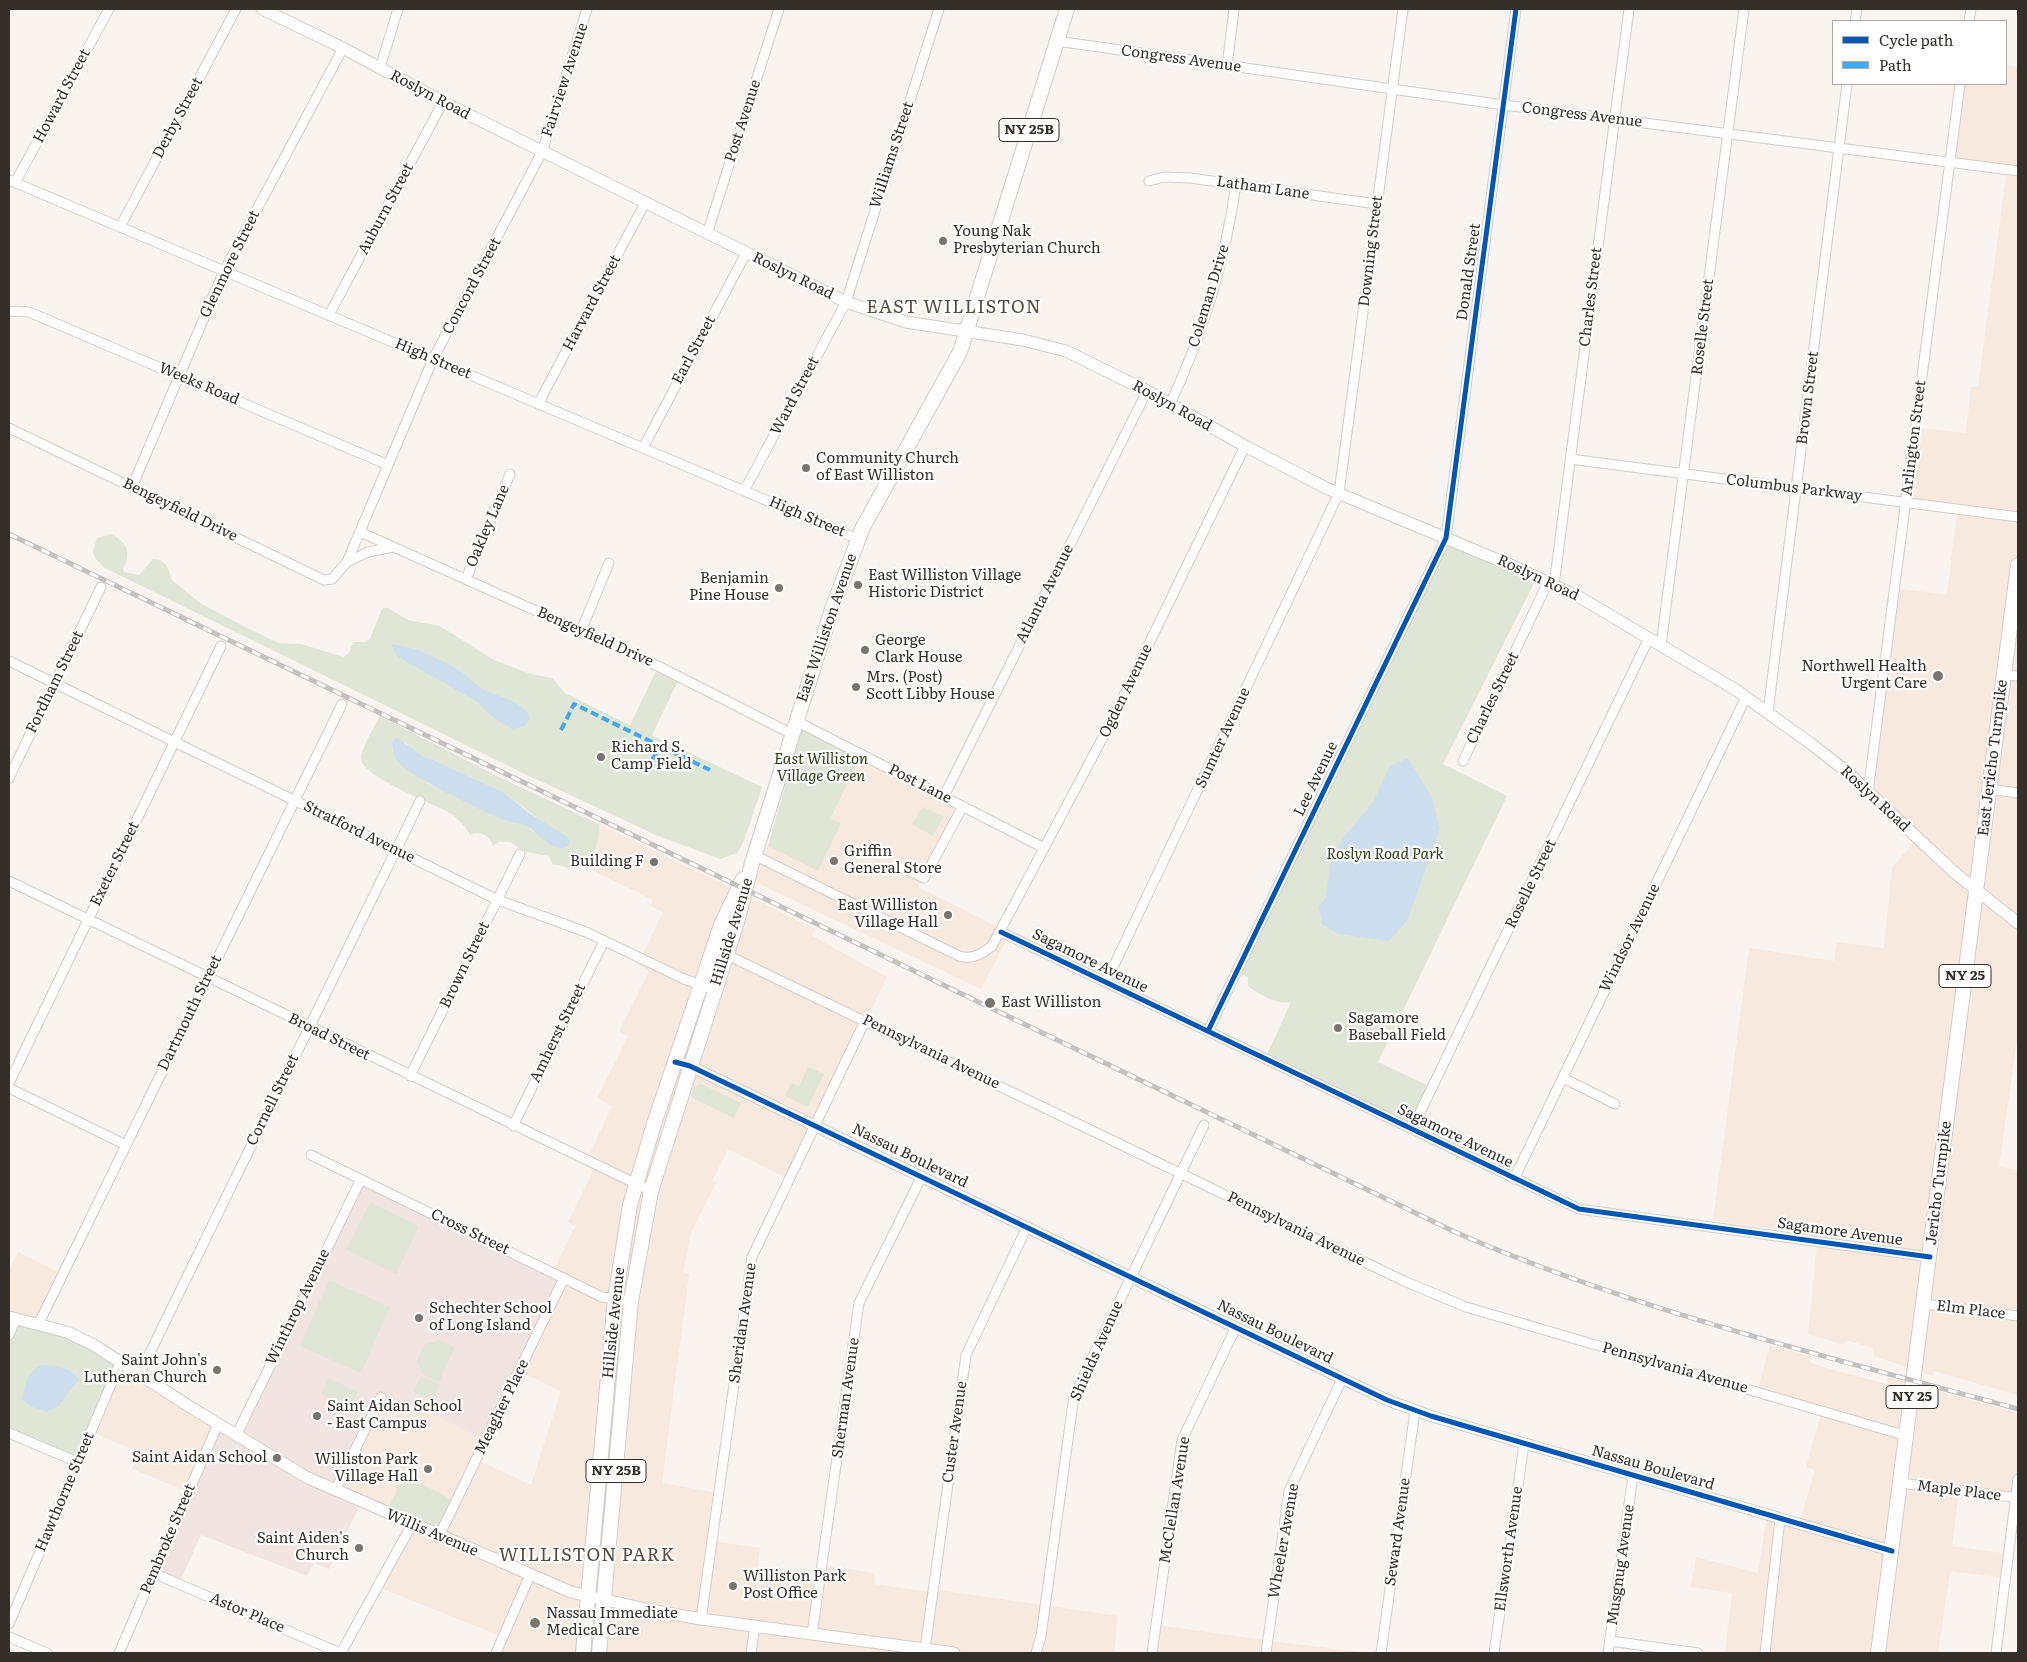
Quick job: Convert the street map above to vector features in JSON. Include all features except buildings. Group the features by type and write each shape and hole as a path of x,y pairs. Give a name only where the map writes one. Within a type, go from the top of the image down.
{"main road":[{"name":"Roslyn Road","path":"262,9 343,48 443,102 542,152 846,302 906,322 1023,340 1066,351 1147,391 1245,446 1339,493 1551,583 1661,645 1768,712 1831,759 1976,891 2018,923"},
{"name":"East Williston Avenue","path":"753,859 832,609 858,539 948,377 967,331 1067,9"},
{"name":"East Jericho Turnpike","path":"1976,891 2018,565"},
{"name":"Hillside Avenue","path":"583,1653 615,1299 635,1185 713,949 728,908 753,859"},
{"name":"Hillside Avenue","path":"599,1653 631,1301 651,1191 727,954 753,859"},
{"name":"Jericho Turnpike","path":"1878,1653 1976,891"},
{"name":"Willis Avenue","path":"12,1317 39,1323 80,1338 121,1361 293,1471 530,1575 588,1597 701,1618 812,1634 893,1649 925,1649 954,1653"}],"street":[{"name":"Howard Street","path":"12,182 109,9"},
{"name":"Derby Street","path":"120,227 236,9"},
{"path":"380,68 398,9"},
{"name":"Fairview Avenue","path":"542,152 587,9"},
{"name":"Post Avenue","path":"707,234 779,9"},
{"name":"Williams Street","path":"846,302 939,9"},
{"path":"1227,66 1234,9"},
{"name":"Downing Street","path":"1339,493 1403,9"},
{"name":"Donald Street","path":"1446,538 1516,9"},
{"name":"Charles Street","path":"1463,760 1551,583 1570,460 1629,9"},
{"name":"Roselle Street","path":"1661,645 1744,9"},
{"name":"Congress Avenue","path":"1057,40 1392,90 2018,171"},
{"name":"Glenmore Street","path":"132,487 224,271 343,48"},
{"name":"Brown Street","path":"1768,712 1847,85"},
{"name":"Arlington Street","path":"1868,792 1948,162 1960,85"},
{"name":"Auburn Street","path":"329,315 443,102"},
{"name":"Concord Street","path":"360,532 433,359 542,152"},
{"name":"Latham Lane","path":"1149,181 1177,176 1377,204"},
{"name":"High Street","path":"12,182 858,539"},
{"name":"Coleman Drive","path":"1170,404 1192,354 1226,242 1236,184"},
{"name":"Harvard Street","path":"538,404 645,203"},
{"name":"Earl Street","path":"642,448 746,254"},
{"name":"Ward Street","path":"744,491 846,302"},
{"name":"Weeks Road","path":"9,311 22,310 29,312 388,465"},
{"name":"Atlanta Avenue","path":"944,796 1147,391"},
{"name":"Bengeyfield Drive","path":"9,428 324,580 332,579 347,562 360,532 794,728"},
{"name":"Ogden Avenue","path":"1001,932 1110,724 1245,446"},
{"name":"Columbus Parkway","path":"1570,460 2018,517"},
{"name":"Oakley Lane","path":"466,579 510,474"},
{"name":"Sumter Avenue","path":"1106,982 1339,493"},
{"name":"Lee Avenue","path":"1208,1031 1446,538"},
{"name":"Bengeyfield Drive","path":"347,562 368,552 394,547"},
{"path":"581,631 610,563"},
{"name":"Fordham Street","path":"9,778 101,587"},
{"name":"Roselle Street","path":"1412,1129 1649,638"},
{"name":"Exeter Street","path":"9,1082 221,646"},
{"name":"Stratford Avenue","path":"9,661 498,900 604,941 700,986 715,990"},
{"path":"2004,675 2018,676"},
{"name":"Windsor Avenue","path":"1514,1179 1746,697"},
{"name":"Dartmouth Street","path":"39,1323 342,704"},
{"name":"Post Lane","path":"794,728 944,796 1044,848"},
{"path":"1989,789 2018,793"},
{"name":"Cornell Street","path":"140,1373 420,801"},
{"path":"902,867 924,878 963,806"},
{"name":"Brown Street","path":"410,1076 520,854"},
{"path":"753,859 963,957 976,956 987,950 1001,932"},
{"name":"Broad Street","path":"9,881 635,1185 651,1191"},
{"name":"Sagamore Avenue","path":"1001,932 1514,1179 1583,1210 1930,1257"},
{"name":"Amherst Street","path":"513,1126 604,941"},
{"name":"Pennsylvania Avenue","path":"713,949 727,954 1404,1281 1466,1306 1907,1436"},
{"name":"Sheridan Avenue","path":"701,1618 752,1257 865,1021"},
{"name":"Nassau Boulevard","path":"675,1062 690,1066 815,1125 1414,1411 1892,1551"},
{"path":"1563,1078 1615,1104"},
{"path":"9,1088 126,1145"},
{"name":"Shields Avenue","path":"1036,1653 1041,1636 1074,1396 1204,1125"},
{"name":"Cross Street","path":"310,1155 602,1297 631,1301"},
{"name":"Sherman Avenue","path":"812,1634 859,1303 922,1176"},
{"name":"Winthrop Avenue","path":"236,1436 361,1179"},
{"name":"Custer Avenue","path":"925,1649 966,1355 1026,1227"},
{"name":"Meagher Place","path":"439,1536 564,1278"},
{"name":"Elm Place","path":"1924,1304 2018,1316"},
{"path":"9,1335 12,1317"},
{"name":"McClellan Avenue","path":"1152,1653 1182,1440 1236,1327"},
{"name":"Hawthorne Street","path":"9,1624 121,1361"},
{"name":"Wheeler Avenue","path":"1266,1653 1289,1491 1342,1378"},
{"path":"335,1491 382,1397"},
{"name":"Seward Avenue","path":"1381,1653 1414,1411"},
{"name":"Pembroke Street","path":"119,1653 218,1424"},
{"path":"9,1433 78,1462"},
{"name":"Ellsworth Avenue","path":"1494,1653 1524,1444"},
{"name":"Musgnug Avenue","path":"1608,1653 1633,1476"},
{"path":"1996,1653 2018,1480"},
{"name":"Maple Place","path":"1901,1483 2017,1498"},
{"path":"1765,1653 1780,1518"},
{"path":"341,1653 412,1524"},
{"name":"Astor Place","path":"154,1573 341,1653"},
{"path":"496,1653 530,1575"},
{"path":"751,1653 755,1626"},
{"path":"9,1637 47,1653"},
{"path":"1610,1641 1698,1653"}],"shaded area":[{"path":"2007,65 2018,67 2018,1031 1999,1167 2018,1170 2018,1395 1934,1371 1933,1376 1874,1356 1874,1348 1846,1340 1844,1345 1808,1334 1818,1234 1713,1221 1749,948 1834,961 1837,942 1884,948 1892,867 1917,839 1868,792 1896,588 1947,595 1957,510 1908,504 1918,428 1966,433 1971,387 1978,387 2007,169 1952,161 1962,85 2007,85"},
{"path":"861,756 960,806 918,887 1010,933 981,989 755,882 768,846 818,870 841,823 831,818"},
{"path":"599,824 815,929 812,936 887,977 789,1179 728,1149 712,1181 716,1183 691,1233 683,1273 689,1274 662,1483 718,1493 712,1541 760,1548 757,1569 820,1577 822,1565 875,1573 874,1584 931,1592 932,1589 1118,1616 1114,1653 496,1653 503,1637 378,1587 412,1524 335,1491 381,1397 434,1415 486,1441 478,1460 531,1485 561,1391 519,1371 553,1272 575,1226 568,1222 596,1165 587,1160 612,1106 597,1098 628,1037 619,1031 649,971 638,965 663,912 651,906 653,900 584,866"},
{"name":"Schechter School of Long Island","path":"361,1179 564,1278 486,1441 434,1415 382,1397 335,1491 361,1503 329,1569 314,1563 307,1576 201,1535 179,1584 153,1573 218,1424 235,1435"},
{"path":"18,1252 63,1274 39,1323 9,1335 9,1270"},
{"path":"1770,1345 1811,1357 1810,1362 1826,1368 1887,1384 1888,1377 2018,1413 2018,1479 2016,1498 1959,1491 1952,1546 2009,1554 2006,1578 1950,1571 1938,1653 1725,1653 1732,1593 1691,1587 1696,1557 1758,1573 1767,1515 1799,1524 1815,1470 1806,1467 1822,1411 1757,1392"},
{"path":"121,1361 218,1424 188,1492 132,1469 139,1452 91,1432"},
{"path":"1157,1625 1271,1641 1368,1653 1152,1653"}],"green space":[{"path":"111,534 121,541 126,548 127,558 123,569 124,572 139,575 153,559 161,560 167,566 172,580 200,603 279,643 301,644 344,657 349,653 353,642 366,642 370,639 381,611 383,608 388,608 408,620 440,626 494,660 531,674 552,678 565,693 630,725 658,667 680,677 652,735 762,787 744,841 737,853 720,859 656,835 525,774 105,568 96,560 93,552 97,538"},
{"name":"Roslyn Road Park","path":"1446,538 1537,577 1443,764 1507,796 1378,1062 1431,1087 1412,1128 1265,1059 1291,1002 1274,1001 1263,996 1248,986 1248,977 1237,972"},
{"path":"380,716 503,779 599,824 594,852 585,864 570,869 553,865 549,856 525,852 510,842 498,842 493,846 490,839 484,835 470,835 463,824 453,815 385,781 364,765 361,758 366,743","holes":["406,743 419,755 503,792 541,821 533,832 528,826 493,815 429,784 397,760 392,746"]},
{"name":"East Williston Village Green","path":"802,726 861,756 831,818 841,823 818,871 768,846"},
{"path":"922,807 944,816 933,836 912,824"},
{"path":"808,1067 824,1074 808,1107 785,1096 791,1083 799,1086"},
{"path":"701,1084 741,1103 734,1118 694,1099 691,1095 694,1087"},
{"path":"370,1202 419,1226 396,1274 346,1249"},
{"path":"329,1280 390,1307 361,1373 300,1346"},
{"path":"16,1318 39,1323 120,1362 78,1459 9,1431 9,1335"},
{"path":"439,1340 455,1347 439,1382 422,1374 417,1361 425,1344"},
{"path":"421,1376 440,1385 433,1401 413,1392"},
{"path":"329,1378 357,1392 350,1408 321,1394"},
{"path":"404,1475 455,1501 439,1536 386,1513"}],"water":[{"path":"391,644 428,654 446,663 463,673 484,690 518,704 528,713 529,720 525,726 512,729 491,716 476,701 398,657"},
{"path":"397,738 424,757 503,792 529,813 567,837 570,841 569,845 564,848 558,848 546,842 531,828 493,815 414,775 396,759 392,742"},
{"path":"1408,758 1432,798 1440,829 1407,921 1389,941 1338,934 1322,924 1319,907 1326,897 1330,864 1343,838 1373,802 1390,766"},
{"path":"42,1365 69,1370 79,1380 59,1406 47,1412 30,1406 22,1399 30,1375 37,1367"}],"railway":[{"path":"9,534 1455,1232 1593,1286 1663,1309 1734,1331 2018,1409"}],"marked path":[{"path":"561,730 574,704 660,746 651,762 653,766"},
{"path":"660,746 710,770"}],"cycle path":[{"path":"1208,1031 1446,538 1516,9"},
{"path":"1001,932 1579,1209 1930,1257"},
{"path":"675,1062 690,1066 1387,1400 1431,1416 1892,1551"}],"place":[{"name":"Young Nak Presbyterian Church","path":"943,241"},
{"name":"Community Church of East Williston","path":"806,468"},
{"name":"East Williston Village Historic District","path":"858,585"},
{"name":"Benjamin Pine House","path":"779,588"},
{"name":"George Clark House","path":"865,650"},
{"name":"Northwell Health Urgent Care","path":"1938,676"},
{"name":"Mrs. (Post) Scott Libby House","path":"856,687"},
{"name":"Richard S. Camp Field","path":"601,757"},
{"name":"Griffin General Store","path":"834,861"},
{"name":"Building F","path":"654,862"},
{"name":"East Williston Village Hall","path":"948,915"},
{"name":"East Williston","path":"990,1003"},
{"name":"Sagamore Baseball Field","path":"1338,1028"},
{"name":"Schechter School of Long Island","path":"419,1318"},
{"name":"Saint John's Lutheran Church","path":"217,1370"},
{"name":"Saint Aidan School - East Campus","path":"317,1416"},
{"name":"Saint Aidan School","path":"277,1458"},
{"name":"Williston Park Village Hall","path":"428,1469"},
{"name":"Saint Aiden's Church","path":"359,1548"},
{"name":"Williston Park Post Office","path":"733,1586"},
{"name":"Nassau Immediate Medical Care","path":"535,1623"}],"district":[{"name":"EAST WILLISTON","path":"954,308"},
{"name":"WILLISTON PARK","path":"587,1556"}]}
